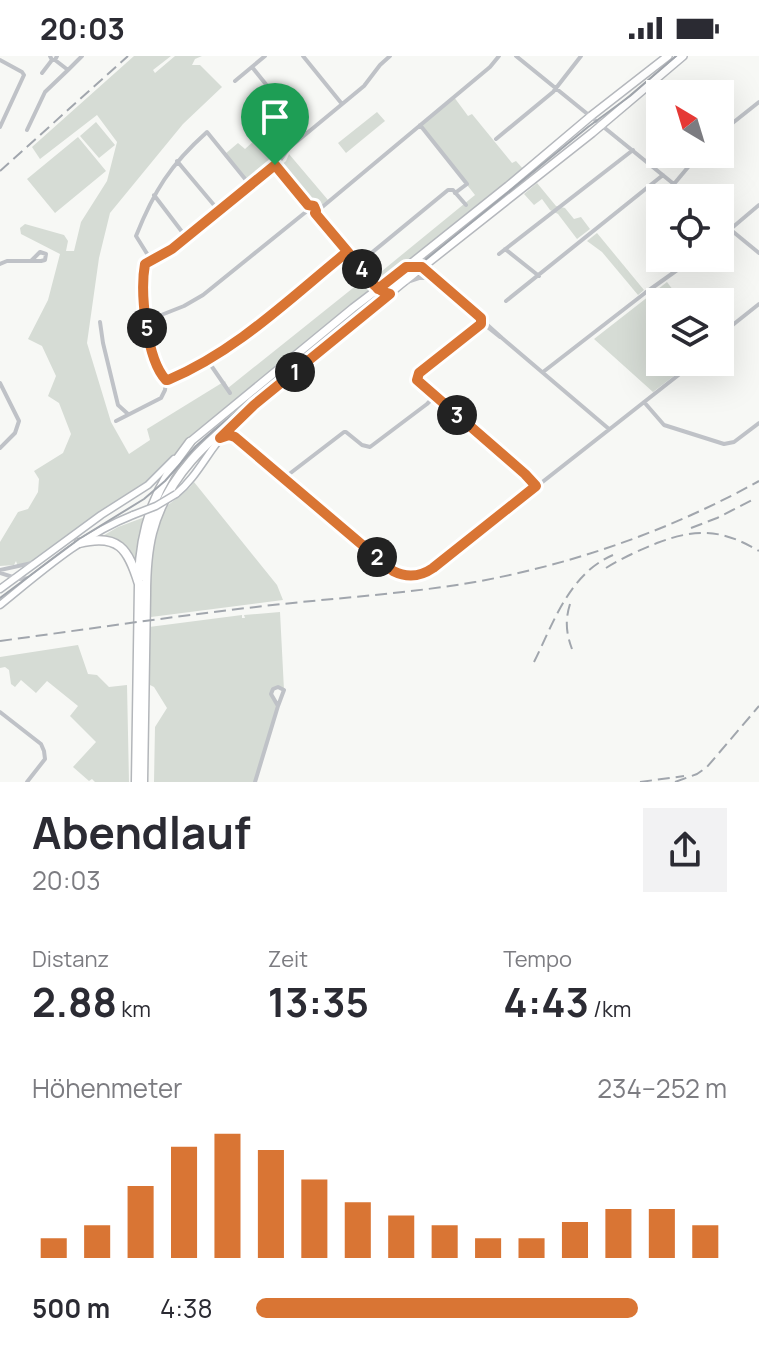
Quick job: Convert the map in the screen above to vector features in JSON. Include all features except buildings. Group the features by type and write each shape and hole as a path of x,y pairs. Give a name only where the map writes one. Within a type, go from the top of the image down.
{"highway":[{"path":"143,782 146,595 151,535 166,495 182,469 213,437 254,405"},
{"path":"136,782 140,555 145,527 159,488 190,442"},
{"path":"79,543 106,540 124,550 133,563 139,584 138,609"}],"main road":[{"path":"1,589 101,515 151,483 190,442 227,410 668,56"},
{"path":"0,605 79,543 176,494 188,483 220,438 254,405 683,56"}],"street":[{"path":"27,130 45,92 82,56"},
{"path":"235,81 265,56"},
{"path":"303,56 342,104"},
{"path":"166,380 154,360 146,321 144,266 172,249 275,165 289,148 364,86 390,56"},
{"path":"275,165 310,214 316,212 490,67 499,56"},
{"path":"516,56 674,184 687,168"},
{"path":"496,139 556,88 579,57"},
{"path":"42,73 55,58 68,70"},
{"path":"0,60 24,75 0,127"},
{"path":"252,67 306,134"},
{"path":"734,122 759,102"},
{"path":"0,107 8,111"},
{"path":"420,125 467,184 455,193"},
{"path":"151,260 136,236 154,195 177,161 207,132 250,185"},
{"path":"499,254 633,150"},
{"path":"177,161 219,211"},
{"path":"506,301 663,175"},
{"path":"358,264 444,193 450,190 466,205"},
{"path":"154,195 186,237"},
{"path":"734,227 759,205"},
{"path":"146,321 203,295 307,208"},
{"path":"316,212 378,289 390,294"},
{"path":"734,233 759,253"},
{"path":"430,247 421,260 420,268 426,278 479,323"},
{"path":"505,249 539,276"},
{"path":"166,380 208,361 257,326 347,252"},
{"path":"431,260 433,277"},
{"path":"0,264 31,261"},
{"path":"406,267 420,268 433,277 479,323 502,338 609,429"},
{"path":"543,372 674,272"},
{"path":"401,284 426,278"},
{"path":"734,324 759,304"},
{"path":"100,322 118,405 128,414"},
{"path":"479,323 418,375 417,380 536,486"},
{"path":"208,361 230,393"},
{"path":"220,438 235,437 393,571 411,576 433,568 677,376"},
{"path":"116,421 161,398 166,380"},
{"path":"0,383 19,420 15,432 0,448"},
{"path":"283,478 344,432 370,447 435,396"},
{"path":"644,402 664,425 724,444 734,442 759,423"},
{"path":"235,437 233,428 239,419"},
{"path":"2,572 41,559"},
{"path":"2,572 33,578"},
{"path":"1,589 2,572"},
{"path":"17,577 18,591"},
{"path":"255,782 278,706"},
{"path":"0,712 41,744 44,751 45,759 27,782"}],"shaded area":[{"path":"134,56 171,56 153,70 155,73 175,56 202,56 195,59 192,65 200,65 222,87 183,124 110,213 99,258 87,343 111,422 129,454 150,440 147,429 225,381 228,388 368,276 371,280 475,195 420,125 454,97 512,163 516,161 525,171 426,254 209,424 166,469 41,559 18,567 16,561 14,565 0,566 0,542 18,512 28,509 38,492 39,479 34,471 63,453 71,434 59,403 48,396 56,376 42,346 28,339 48,300 60,254 21,234 20,228 25,224 64,235 68,241 66,251 74,251 81,222 107,181 117,142 97,115 40,159 32,147"},
{"path":"377,112 385,121 346,153 338,143"},
{"path":"96,122 115,145 99,158 80,136"},
{"path":"78,137 106,171 55,213 27,179"},
{"path":"256,139 277,161 251,183 225,154 238,143 245,149"},
{"path":"289,154 328,200 317,209 308,205 278,168"},
{"path":"537,183 556,206 565,208 574,219 581,217 590,229 577,239 542,199 534,205 524,194"},
{"path":"597,233 644,290 638,295 602,252 587,241"},
{"path":"646,298 646,376 674,376 653,392 594,339"},
{"path":"194,482 277,585 283,600 151,617 151,559 155,529 166,507"},
{"path":"145,517 137,568 131,555 101,537"},
{"path":"280,612 284,690 278,687 271,694 278,706 255,782 154,782 155,727 167,708 154,687 148,684 149,627"},
{"path":"78,645 88,674 97,675 109,687 127,685 129,782 89,781 73,767 96,742 70,716 78,706 47,681 36,693 21,680 15,687 11,684 9,670 0,668 0,657"}],"tram line":[{"path":"0,598 79,539 144,499 214,430 676,56"}],"railway":[{"path":"0,171 128,56"},
{"path":"0,641 231,610 422,590 512,575 585,555 657,530 759,481"},
{"path":"691,528 754,499"},
{"path":"606,568 657,543 697,533 733,538 759,551"},
{"path":"534,662 574,587 598,563 613,555"},
{"path":"570,604 567,626 572,649"},
{"path":"675,782 707,767 759,706"},
{"path":"640,782 684,776"}],"route":[{"path":"275,165 172,249 145,264 143,292 148,339 154,360 166,380 208,361 257,326 347,252 361,267 378,289 406,267 418,266 426,270 481,318 481,324 419,373 417,380 536,486 423,574 411,576 393,571 235,437 220,438 254,405 390,294 378,289 371,281 361,267 315,213 314,206 308,205 275,165"}]}
